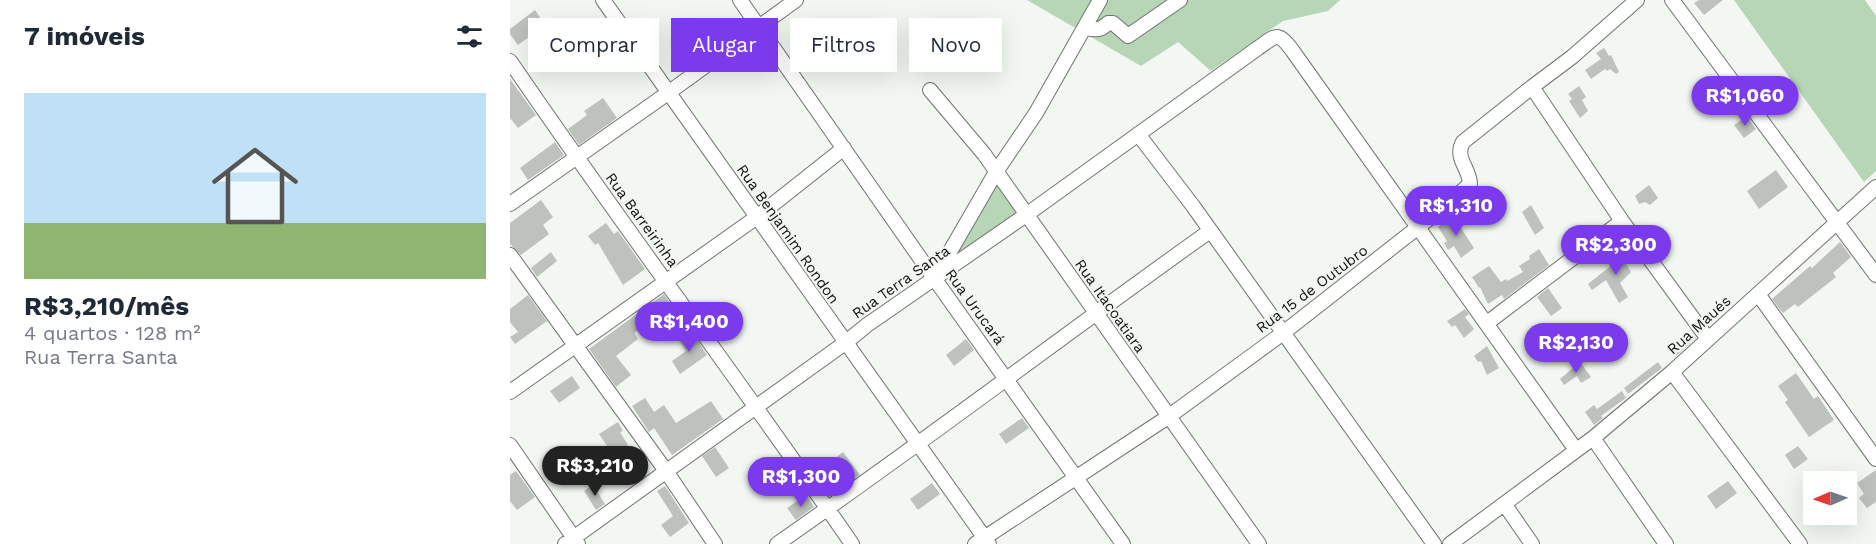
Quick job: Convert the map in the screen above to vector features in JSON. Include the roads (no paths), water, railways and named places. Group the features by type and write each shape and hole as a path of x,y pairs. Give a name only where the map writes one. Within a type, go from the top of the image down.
{"street":[{"name":"Rua Benjamim Rondon","path":"603,0 919,444 983,542"},
{"name":"Rua Urucará","path":"740,0 752,18"},
{"path":"770,18 796,0"},
{"path":"935,277 996,172 1036,112 1100,0"},
{"path":"1084,28 1101,30 1108,23 1113,23 1128,36 1180,0"},
{"name":"Rua 15 de Outubro","path":"983,542 1168,417 1283,333 1419,227 1470,184 1460,158 1464,142 1572,57 1637,0"},
{"path":"1672,0 1876,275"},
{"name":"Rua Terra Santa","path":"572,542 666,471 846,343 867,325 1026,215 1258,48 1273,38 1279,37 1284,39 1576,450"},
{"name":"Rua Urucará","path":"778,54 1123,544"},
{"name":"Rua Barreirinha","path":"510,61 852,544"},
{"path":"510,204 696,72"},
{"path":"1532,87 1622,221 1708,339"},
{"name":"Rua Itacoatiara","path":"930,90 959,122 996,172 1258,544"},
{"path":"1138,134 1434,544"},
{"path":"510,392 757,217 844,148"},
{"name":"Rua Maués","path":"1450,544 1593,438 1672,372 1876,187"},
{"path":"1487,322 1622,221"},
{"path":"777,544 919,444 1095,312 1210,231"},
{"path":"510,255 666,471 715,544"},
{"path":"1758,294 1876,459"},
{"path":"1672,372 1800,544"},
{"path":"1593,438 1666,544"},
{"path":"510,445 572,542"},
{"path":"1505,505 1532,544"}]}
